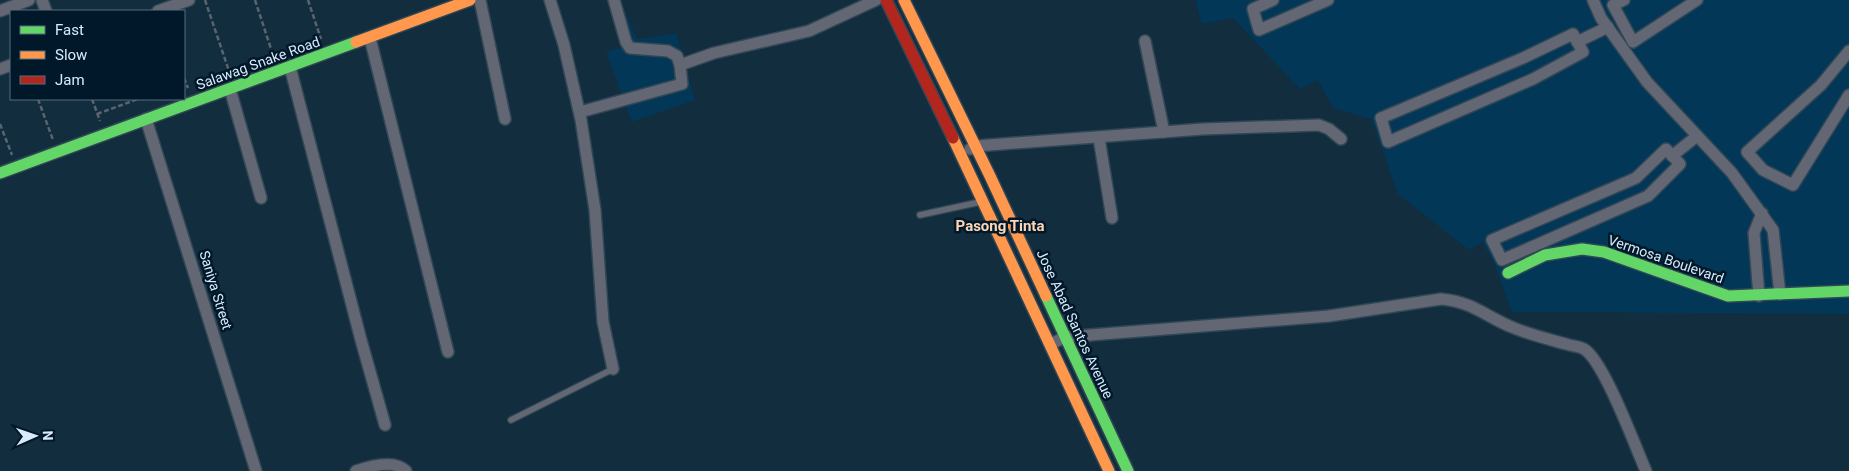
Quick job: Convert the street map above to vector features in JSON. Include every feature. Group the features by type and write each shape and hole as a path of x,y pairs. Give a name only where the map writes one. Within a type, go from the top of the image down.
{"main road":[{"name":"Salawag Snake Road","path":"0,173 470,0"},
{"path":"886,0 983,201 1109,471"},
{"name":"Jose Abad Santos Avenue","path":"904,0 976,146 1128,471"},
{"name":"Vermosa Boulevard","path":"1508,273 1545,255 1582,249 1604,252 1728,296 1849,291"}],"street":[{"path":"0,11 28,0"},
{"path":"161,10 189,0"},
{"path":"480,0 505,120"},
{"path":"550,0 564,45 580,112 595,210 603,322 613,369"},
{"path":"580,112 682,84 677,56 668,51 630,48 626,42 614,0"},
{"path":"680,65 714,53 809,31 876,0"},
{"path":"1274,0 1253,9 1259,30 1328,0"},
{"path":"1593,0 1601,18 1647,82 1732,173 1762,212 1773,230 1780,294"},
{"path":"1624,0 1612,6 1633,42 1697,0"},
{"path":"1577,42 1608,27"},
{"path":"1573,34 1577,42 1583,52 1533,79 1388,142 1381,118 1524,58 1573,34"},
{"path":"370,38 448,352"},
{"path":"1145,42 1164,132"},
{"path":"1849,51 1820,86 1747,152 1763,170 1793,185 1849,95"},
{"path":"290,67 361,340 386,425"},
{"path":"230,89 261,198"},
{"name":"Saniya Street","path":"146,119 256,471"},
{"path":"959,154 976,146 1203,129 1319,125 1329,129 1341,139"},
{"path":"1672,156 1698,136"},
{"path":"1099,138 1112,218"},
{"path":"1666,149 1672,156 1680,164 1648,196 1502,260 1492,240 1636,178 1666,149"},
{"path":"1759,296 1754,233 1762,212"},
{"path":"1050,344 1065,337 1329,316 1441,299 1458,300 1480,309 1503,324 1584,349 1594,358 1604,374 1646,471"},
{"path":"356,471 373,466 391,464 397,465 406,471"}],"lane":[{"path":"920,215 983,201 999,195"},
{"path":"511,420 613,369"}],"path":[{"path":"205,0 230,76"},
{"path":"255,0 275,61"},
{"path":"308,0 322,43"},
{"path":"185,81 189,91"},
{"path":"38,100 54,142"},
{"path":"92,100 101,125"},
{"path":"97,114 135,100"},
{"path":"0,124 12,157"}],"shaded area":[{"path":"608,0 620,0 637,39 676,33 695,100 632,122 606,52 621,47"},
{"path":"1195,0 1849,0 1849,314 1512,312 1494,263 1482,242 1469,250 1398,194 1371,119 1333,108 1318,80 1300,89 1233,18 1202,24"}],"traffic: fast":[{"path":"0,173 356,42"},
{"path":"1508,273 1545,255 1582,249 1604,252 1728,296 1849,291"},
{"path":"1046,296 1128,471"}],"traffic: slow":[{"path":"356,42 470,0"},
{"path":"904,0 1046,296"},
{"path":"953,138 1109,471"}],"traffic: jam":[{"path":"886,0 953,138"}],"district":[{"name":"Pasong Tinta","path":"1000,226"}]}
